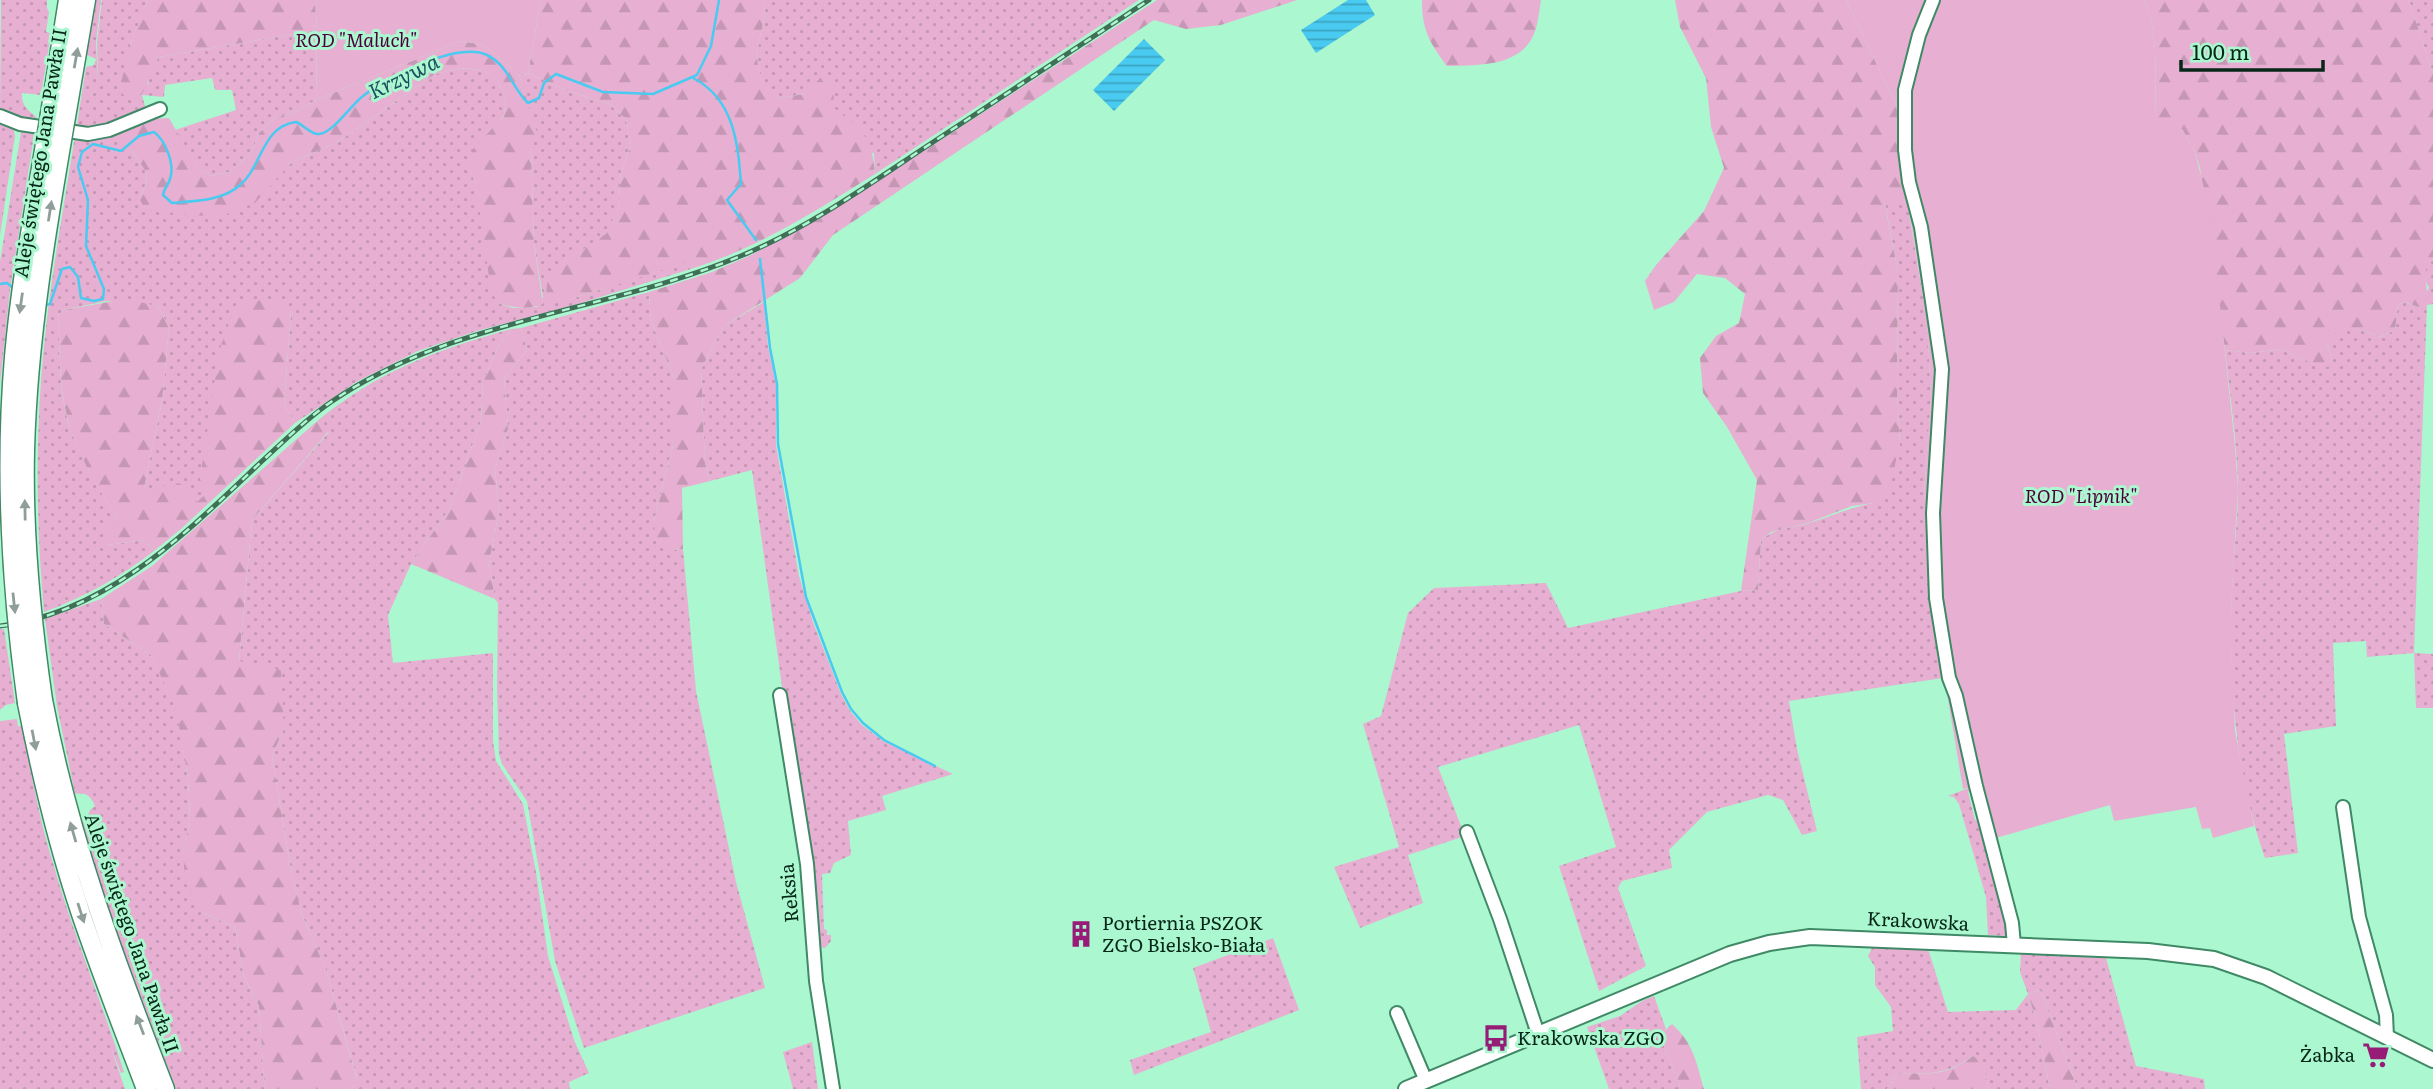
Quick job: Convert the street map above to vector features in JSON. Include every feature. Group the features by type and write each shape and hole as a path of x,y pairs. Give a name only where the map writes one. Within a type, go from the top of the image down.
{"highway":[{"name":"Aleje świętego Jana Pawła II","path":"58,116 68,0"},
{"name":"Aleje świętego Jana Pawła II","path":"86,0 58,116 18,323 10,418 12,574 35,702 41,777 81,915 146,1089"},
{"name":"Aleje świętego Jana Pawła II","path":"35,702 107,939 165,1089"},
{"path":"101,972 134,1089"}],"main road":[{"name":"Krakowska","path":"1406,1089 1730,954 1769,943 1825,937 2161,951 2214,959 2266,977 2433,1060"}],"street":[{"path":"1933,0 1919,35 1905,90 1905,150 1909,182 1921,227 1942,369 1933,513 1936,598 1949,678 1956,696 1976,786 2012,923 2014,945"},
{"path":"0,116 20,124 88,134 109,130 160,109"},
{"name":"Reksia","path":"780,695 807,864 816,981 833,1089"},
{"path":"2343,807 2359,917 2386,1015 2389,1032 2387,1037"},
{"path":"1466,832 1500,919 1538,1034"},
{"path":"1397,1013 1426,1081"}],"green space":[{"path":"1,0 47,0 49,12 46,32 51,33 41,95 22,93 24,105 37,118 36,124 0,113"},
{"path":"94,0 101,0 96,42 98,82 97,42 102,0 147,0 130,44 148,85 150,69 159,57 317,30 316,100 293,113 275,118 259,133 251,154 229,172 212,176 199,170 175,130 236,110 232,90 215,90 212,78 165,85 164,97 142,95 147,114 76,131 86,67 94,65 96,59 85,54"},
{"path":"147,0 315,0 317,30 159,57 141,95 127,98 121,92 124,67"},
{"name":"ROD \"Maluch\"","path":"315,0 541,0 528,73 519,75 484,45 461,41 316,100"},
{"path":"541,0 763,0 765,14 756,56 763,85 780,98 805,94 823,75 833,83 834,108 859,129 868,142 875,174 786,228 740,251 691,269 685,263 549,304 546,294 548,276 563,262 606,234 618,208 621,172 631,146 626,119 609,104 565,90 528,73"},
{"path":"763,0 1139,0 875,174 874,154 805,94 780,98 763,86 756,56 765,14"},
{"path":"1157,0 1297,0 1221,25 1186,29 1154,20 833,235 800,278 724,326 701,369 705,463 710,481 682,488 683,549 672,550 661,546 655,537 654,522 674,441 674,378 651,321 649,292 712,272 819,219"},
{"path":"1422,0 1541,0 1534,34 1516,54 1494,62 1447,66 1428,35 1423,20"},
{"path":"1675,0 1846,0 1902,117 1902,157 1907,201 1885,205 1898,272 1897,390 1900,444 1888,493 1874,503 1852,506 1808,523 1771,532 1761,540 1758,590 1741,591 1757,480 1727,427 1703,393 1700,358 1716,336 1739,323 1745,294 1725,278 1697,274 1674,302 1654,310 1645,281 1704,211 1724,168 1711,127 1706,78 1680,27"},
{"name":"ROD \"Lipnik\"","path":"1846,0 2144,0 2155,45 2155,128 2182,129 2195,152 2204,188 2217,277 2238,490 2231,645 2235,731 2254,826 2213,838 2210,828 2202,829 2196,807 2114,821 2110,805 1996,838 1981,785 1963,789 1931,598 1924,493 1931,399 1927,321 1905,185 1902,117"},
{"path":"2144,0 2409,0 2433,74 2433,260 2428,262 2426,273 2427,304 2418,307 2405,302 2398,305 2395,330 2381,337 2361,330 2340,328 2327,343 2332,361 2328,367 2300,359 2281,349 2251,353 2225,350 2200,168 2195,152 2182,129 2155,129 2155,45"},
{"path":"2409,0 2433,0 2433,74"},
{"path":"461,41 484,45 519,75 537,133 531,150 534,244 543,304 538,306 521,308 498,303 491,291 476,185 470,170 472,150 504,116 506,98 497,80 483,70 460,68 435,74 336,143 292,162 255,203 227,214 196,216 145,209 140,200 147,178 145,170 125,141 106,135 150,119 169,118 199,170 212,176 229,172 251,154 259,133 275,118 293,113 316,100"},
{"path":"460,68 483,70 497,80 506,98 504,115 470,170 476,185 498,303 513,308 537,307 543,297 534,244 531,150 536,133 519,75 528,73 565,90 609,104 626,119 631,146 621,172 618,208 606,235 563,262 549,303 571,299 686,262 691,269 477,331 418,351 358,381 295,423 284,405 291,311 207,493 197,503 150,499 144,488 162,401 169,328 158,306 106,301 64,310 58,316 64,406 82,456 117,519 107,545 145,540 154,551 102,586 44,612 38,479 41,379 50,294 75,136 111,135 129,144 146,176 140,200 273,181 292,162 336,143 435,74"},
{"path":"0,119 13,126 15,136 0,235"},
{"path":"24,129 35,129 10,290 0,384 0,262 21,132"},
{"path":"1907,201 1927,321 1931,399 1924,493 1943,678 1789,701 1797,749 1817,831 1802,835 1783,800 1768,795 1707,812 1669,850 1672,868 1622,881 1618,888 1646,966 1599,991 1559,866 1616,847 1579,725 1438,767 1465,836 1408,855 1423,903 1360,928 1334,867 1399,847 1363,724 1381,716 1408,613 1434,588 1546,583 1568,628 1741,591 1758,590 1761,540 1766,536 1874,503 1900,444 1897,390 1898,272 1885,204"},
{"path":"2433,260 2433,304 2427,305 2414,653 2367,657 2366,641 2333,643 2336,726 2284,734 2298,853 2265,858 2240,760 2233,692 2231,624 2238,489 2225,350 2251,353 2281,349 2300,359 2332,361 2327,343 2340,327 2381,337 2395,330 2398,305 2405,302 2418,307 2429,288 2423,275 2428,261"},
{"path":"649,292 651,321 674,378 674,441 654,522 672,550 683,549 696,691 736,882 765,988 584,1048 555,961 527,801 502,764 499,754 498,603 489,563 499,512 495,469 508,429 504,378 527,350 521,328"},
{"path":"125,299 158,306 169,328 162,401 144,488 151,498 169,481 181,484 197,502 207,493 200,479 219,351 231,318 250,301 281,299 291,310 284,405 295,423 154,551 145,540 107,545 106,527 117,519 75,442 62,392 58,316 64,310"},
{"path":"764,302 768,346 776,384 776,445 799,576 813,622 841,694 862,725 883,741 953,774 882,796 886,810 848,821 851,855 834,863 830,873 822,874 824,929 827,930 827,935 831,935 831,941 825,948 818,946 752,470 710,481 705,463 701,369 724,326"},
{"path":"521,328 527,350 504,378 508,429 495,469 499,512 489,563 495,599 411,564 450,508 481,421 483,381 499,345 511,329"},
{"path":"511,329 499,345 483,381 481,421 450,508 411,564 388,615 393,663 493,653 493,741 496,761 523,804 548,956 574,1040 589,1073 569,1082 570,1089 351,1089 357,1078 326,970 302,915 291,870 272,756 284,728 239,662 252,520 329,432 316,422 339,404 408,365"},
{"path":"316,422 329,431 252,520 239,661 281,670 284,728 272,756 291,870 302,915 326,970 357,1079 351,1089 267,1089 264,1081 259,1006 244,977 235,927 203,913 185,882 183,851 190,817 188,778 176,709 151,655 104,624 101,599 152,566"},
{"path":"101,599 104,624 151,655 177,709 188,779 190,817 183,851 203,913 235,927 244,977 259,1006 264,1081 267,1089 176,1089 102,894 80,826 82,814 88,815 95,806 88,796 75,794 57,706 45,619"},
{"path":"0,629 4,629 15,703 0,710"},
{"path":"2414,653 2433,654 2433,708 2416,708"},
{"path":"17,719 18,726 22,726 48,846 69,916 124,1072 121,1073 111,1048 125,1089 0,1089 0,721"},
{"path":"1974,786 1975,789 1968,792 1975,820 1982,819 2001,898 2007,932 2005,936 1988,935 1986,897 1959,804 1954,797 1948,796"},
{"path":"1273,938 1299,1010 1134,1075 1130,1060 1211,1032 1193,968"},
{"path":"1873,946 1928,949 1948,1012 2016,1010 2028,994 2037,1023 2050,1089 1989,1089 1982,1062 1973,1056 1945,1070 1897,1074 1887,1089 1861,1089 1857,1037 1893,1031 1891,1007 1875,985 1875,967 1868,956"},
{"path":"2021,954 2106,958 2136,1066 2204,1079 2205,1089 2078,1089 2040,990 2028,994 2020,972"},
{"path":"2040,990 2078,1089 2050,1089 2037,1023 2028,994"},
{"path":"1654,996 1666,1029 1660,1035 1681,1089 1609,1089 1587,1027 1620,1016"},
{"path":"1672,1024 1690,1046 1704,1089 1681,1089 1660,1035"},
{"path":"812,1042 818,1089 793,1089 783,1052"},
{"path":"1973,1056 1982,1061 1989,1089 1887,1089 1897,1074 1945,1071"}],"water":[{"path":"1348,0 1366,0 1375,15 1316,53 1301,30"},
{"path":"1144,39 1165,60 1114,111 1093,90"}],"waterway":[{"name":"Krzywa","path":"42,306 50,304 62,269 70,267 78,277 81,298 94,301 103,299 104,289 86,246 88,200 78,167 82,152 93,144 121,151 139,136 154,132 166,147 170,160 170,179 163,195 172,203 217,197 240,185 269,139 285,125 296,122 313,133 324,132 374,88 405,71 441,57 474,52 487,55 500,65 528,103 539,98 544,83 556,74 603,92 653,94 697,75 711,46 719,0"},
{"path":"693,78 717,98 731,124 738,153 741,184 727,200 756,240"},
{"path":"760,259 777,384 778,444 806,597 851,709 884,740 935,766"},
{"name":"Krzywa","path":"0,284 7,283 13,288"}],"railway":[{"path":"0,626 39,618 75,605 142,566 203,516 313,416 378,374 428,352 480,334 692,274 767,244 857,193 1149,0"}],"place":[{"name":"Portiernia PSZOK ZGO Bielsko-Biała","path":"1081,934"},
{"name":"Krakowska ZGO","path":"1496,1038"},
{"name":"Żabka","path":"2376,1055"}]}
